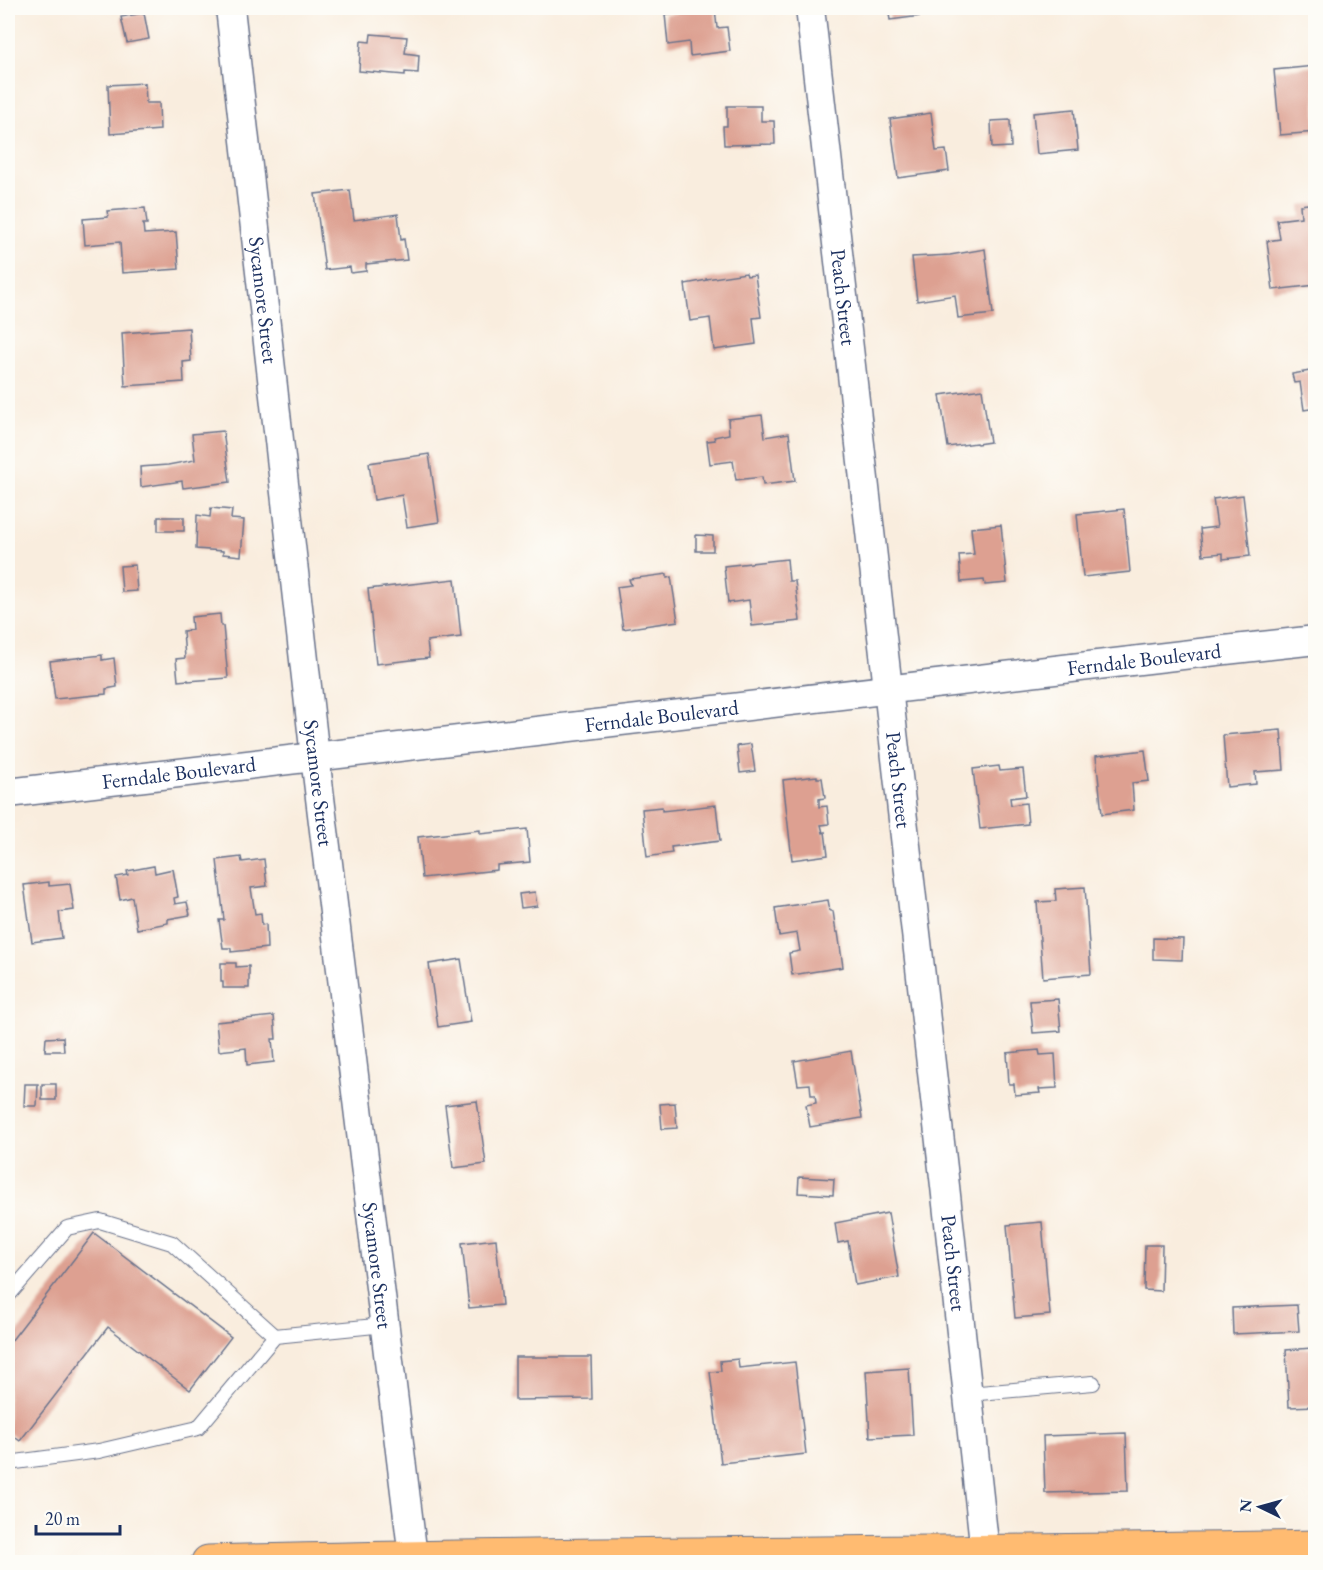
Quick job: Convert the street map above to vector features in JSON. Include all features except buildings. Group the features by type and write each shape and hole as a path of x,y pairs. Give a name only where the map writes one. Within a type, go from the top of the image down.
{"main road":[{"path":"210,1562 413,1557 846,1558 985,1552 1157,1556 1316,1547"}],"street":[{"name":"Sycamore Street","path":"230,8 315,757 413,1557"},
{"name":"Peach Street","path":"810,8 985,1552"},
{"name":"Ferndale Boulevard","path":"8,793 1316,640"}],"lane":[{"path":"8,1296 67,1228 100,1221 172,1243 275,1336"},
{"path":"8,1463 99,1451 198,1428 275,1336 385,1325"},
{"path":"968,1394 1093,1383"}]}
